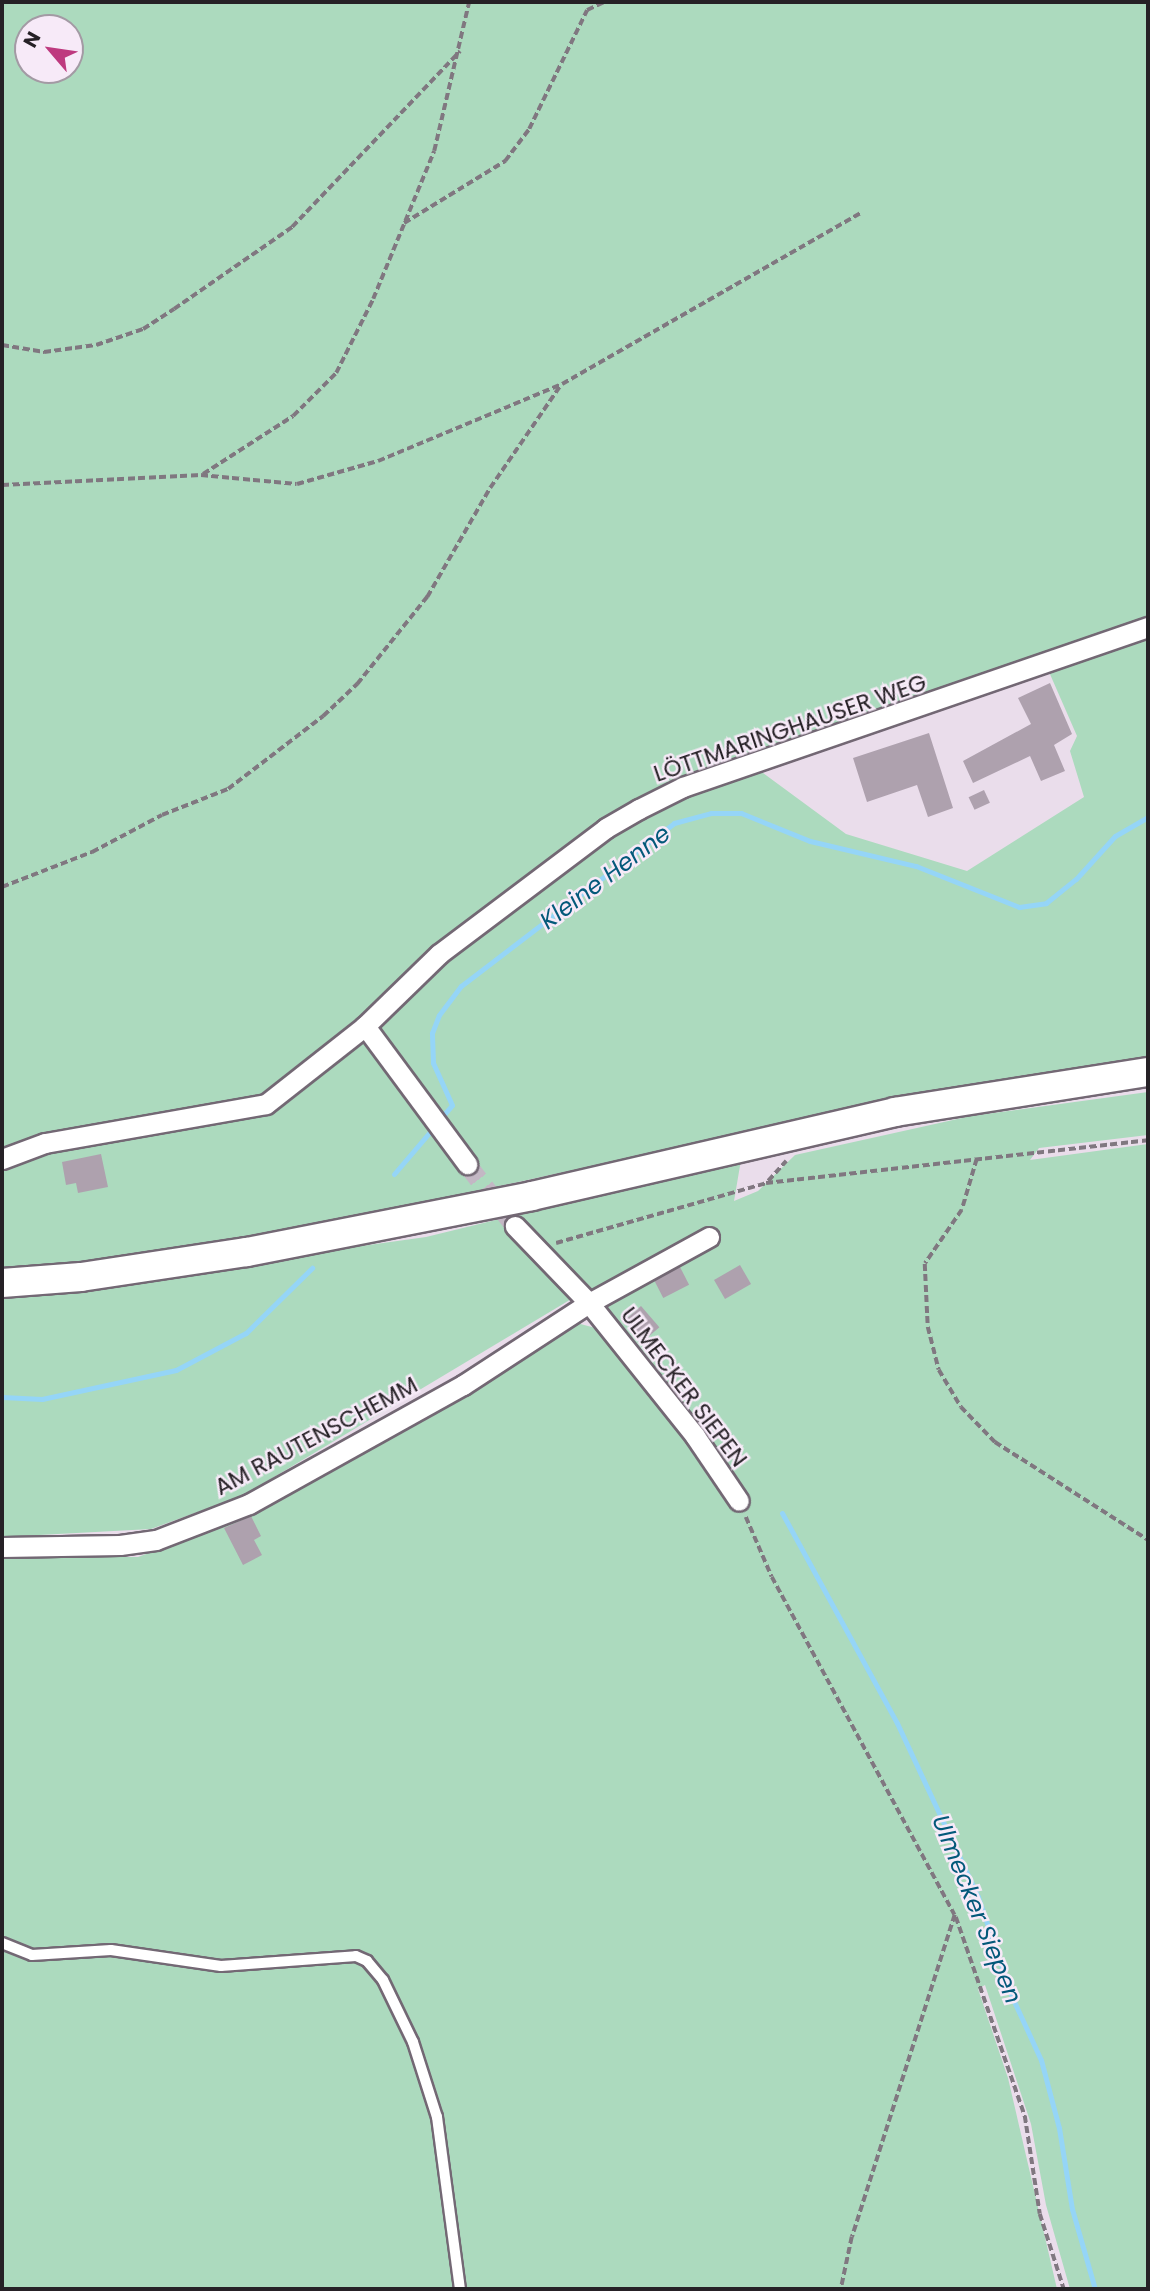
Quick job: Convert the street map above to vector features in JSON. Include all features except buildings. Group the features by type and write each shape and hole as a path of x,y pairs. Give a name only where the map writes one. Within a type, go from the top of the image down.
{"main road":[{"path":"2,1283 81,1277 247,1252 532,1196 895,1112 1148,1072"}],"street":[{"name":"LÖTTMARINGHAUSER WEG","path":"2,1159 45,1143 266,1104 365,1026 439,954 606,828 639,809 683,787 1148,627"},
{"path":"365,1026 467,1164"},
{"name":"ULMECKER SIEPEN","path":"515,1226 589,1303 695,1436 739,1501"},
{"name":"ULMECKER SIEPEN","path":"589,1303 709,1237"},
{"name":"AM RAUTENSCHEMM","path":"2,1547 120,1545 156,1540 249,1504 463,1385 589,1303"}],"lane":[{"path":"2,1943 32,1955 111,1950 221,1966 356,1956 367,1961 383,1980 413,2042 437,2117 460,2289"}],"path":[{"path":"201,475 250,446 324,389 373,299 434,151 460,51 469,2"},
{"path":"403,224 505,161 529,129 587,10 604,2"},
{"path":"2,345 31,352 77,349 130,334 164,316 292,227 460,51"},
{"path":"2,485 201,475 271,484 316,480 378,461 562,384 862,213"},
{"path":"2,887 92,852 162,815 228,789 323,716 357,684 427,597 490,488 562,384"},
{"path":"539,1248 766,1183 1148,1140"},
{"path":"766,1183 788,1159"},
{"path":"977,1159 962,1210 925,1264 928,1327 939,1370 961,1407 995,1442 1148,1540"},
{"path":"739,1501 772,1577 955,1915 1025,2116 1040,2214 1063,2289"},
{"path":"841,2289 852,2237 955,1915"}],"green space":[{"path":"2,2 1148,2 1148,616 944,701 752,765 846,834 967,871 1084,797 1070,751 1077,736 1046,665 1148,630 1148,1065 756,1130 266,1237 94,1265 2,1272"},
{"path":"1148,1092 1148,1135 1039,1148 1030,1160 1148,1144 1148,2289 1070,2289 1046,2205 1031,2124 985,1985 978,1989 1008,2078 1057,2289 2,2289 2,1557 138,1557 170,1545 573,1322 603,1330 588,1289 244,1495 151,1529 2,1537 2,1296 426,1237 741,1160 734,1201 758,1191 795,1155 971,1116"}],"waterway":[{"name":"Kleine Henne","path":"440,1119 452,1105 433,1063 432,1033 439,1015 461,986 674,823 711,813 741,813 810,841 916,866 1019,907 1046,903 1076,879 1115,836 1148,817"},
{"name":"Kleine Henne","path":"394,1174 434,1127"},
{"name":"Kleine Henne","path":"2,1397 42,1399 176,1370 246,1333 312,1268"},
{"name":"Ulmecker Siepen","path":"782,1513 897,1723 978,1897 1012,1997 1041,2060 1059,2128 1072,2209 1095,2289"}],"tunnel":[{"path":"467,1164 515,1226"}]}
